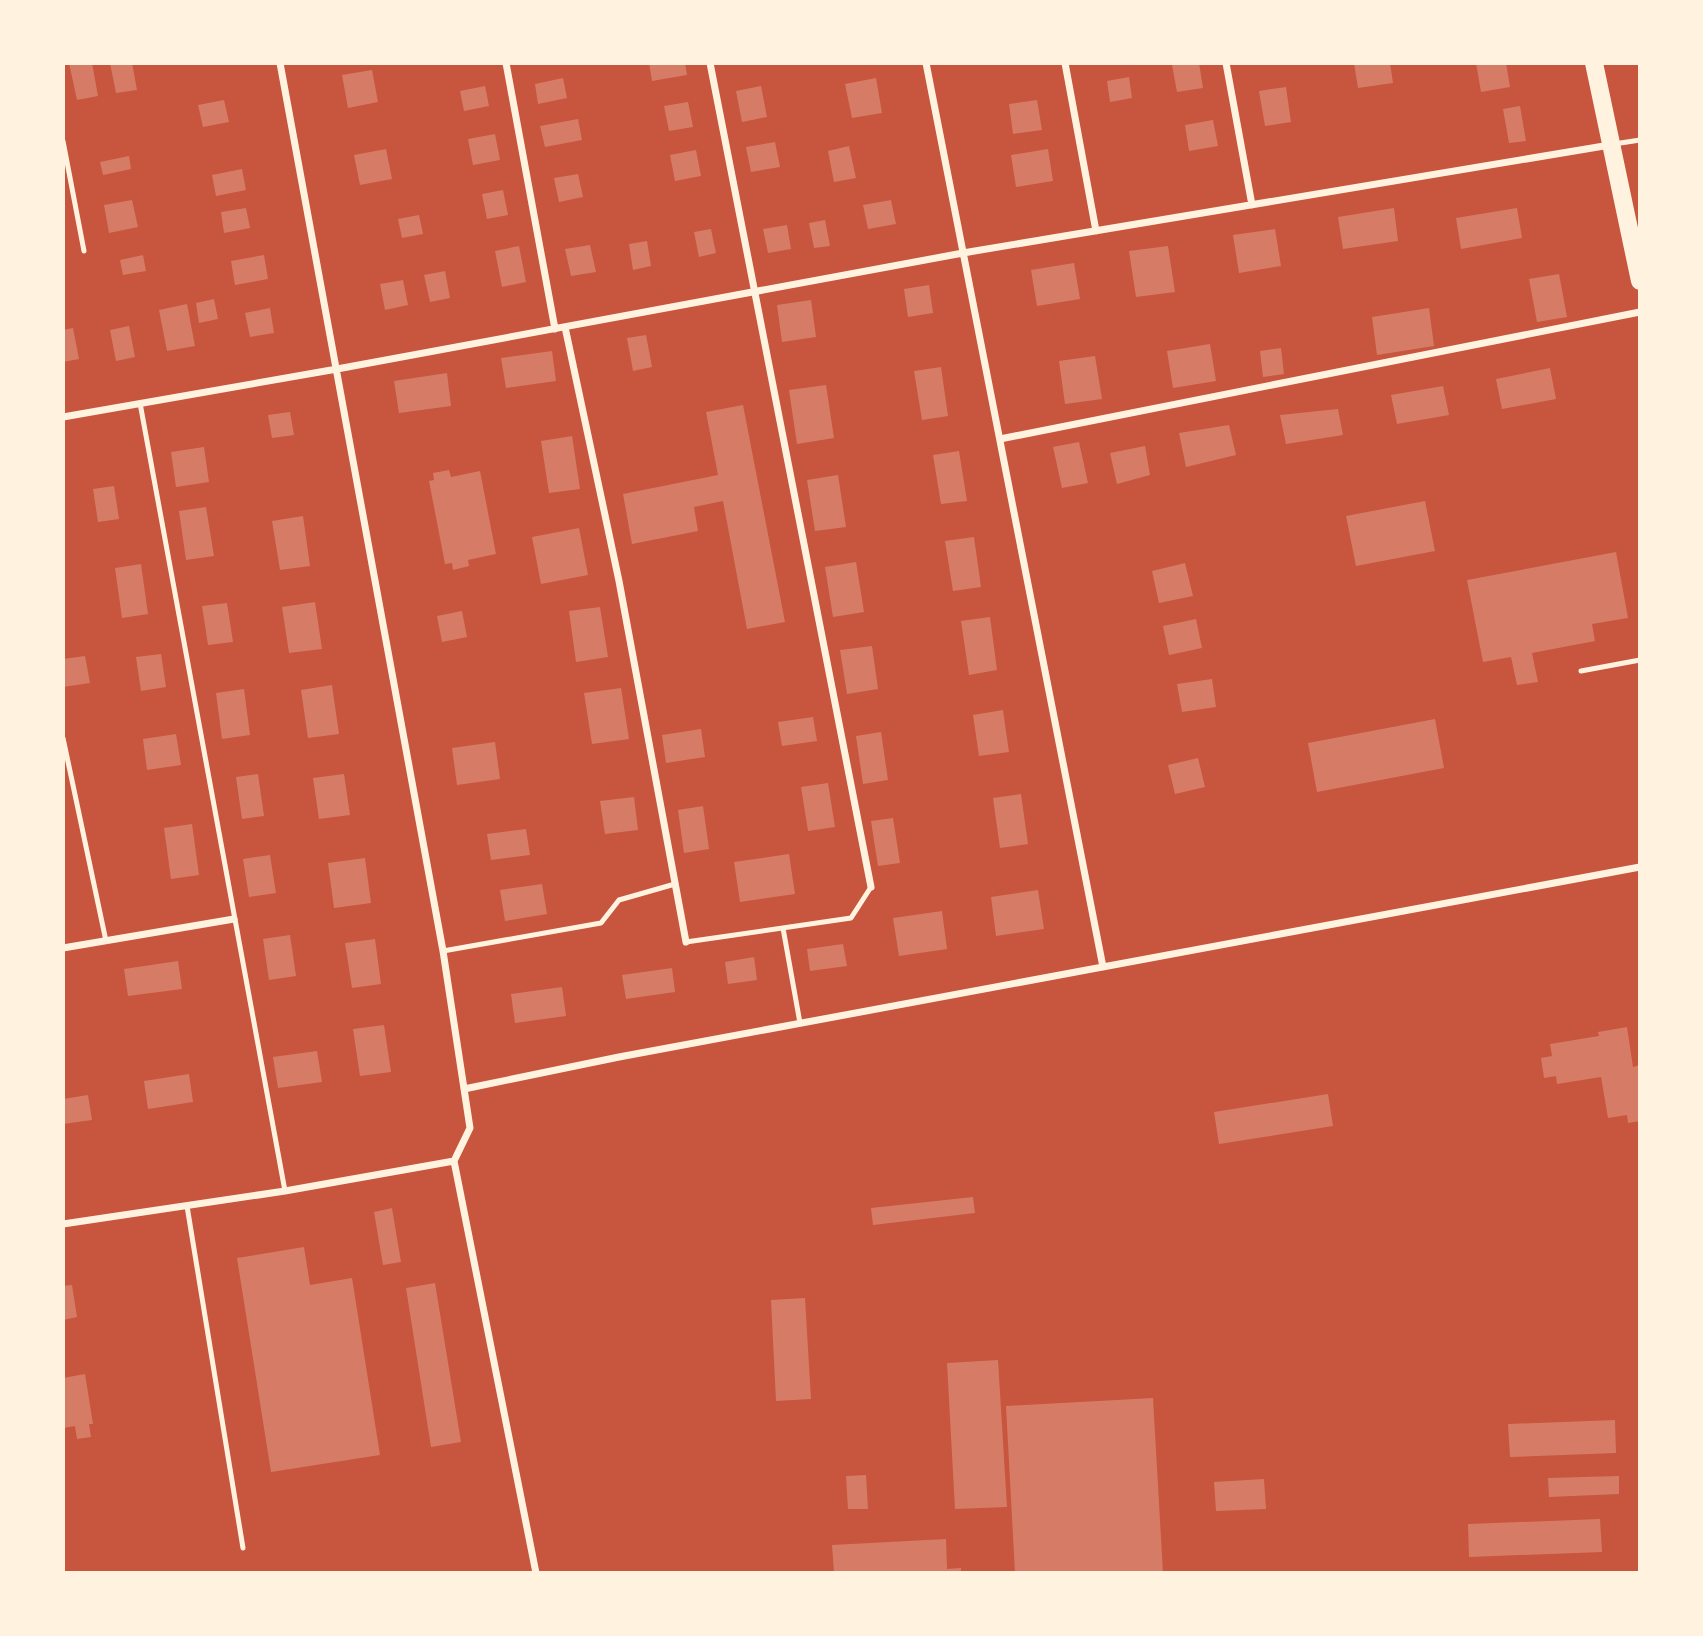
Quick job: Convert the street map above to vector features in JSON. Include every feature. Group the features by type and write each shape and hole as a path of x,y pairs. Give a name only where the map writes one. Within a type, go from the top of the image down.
{"highway":[{"path":"1594,63 1640,282"}],"street":[{"path":"280,63 443,951 470,1128 454,1161 536,1573"},
{"path":"506,63 555,329"},
{"path":"710,63 871,887"},
{"path":"926,63 1103,967"},
{"path":"1065,63 1096,231"},
{"path":"1226,63 1252,205"},
{"path":"63,417 963,253 1611,145"},
{"path":"999,439 1640,312"},
{"path":"565,327 619,581 686,942"},
{"path":"464,1089 619,1057 1640,867"},
{"path":"63,948 234,919"},
{"path":"63,1224 285,1191 454,1161"}],"lane":[{"path":"1611,145 1640,140"},
{"path":"63,141 84,251"},
{"path":"140,403 285,1191"},
{"path":"1581,671 1640,660"},
{"path":"63,738 106,941"},
{"path":"443,951 601,923 619,900 675,884"},
{"path":"686,942 852,918 871,887"},
{"path":"783,928 800,1023"},
{"path":"187,1206 243,1548"}],"building":[{"path":"69,63 92,63 98,96 77,100"},
{"path":"110,63 132,63 137,90 116,93"},
{"path":"649,63 685,63 687,75 652,81"},
{"path":"1199,63 1203,88 1177,92 1172,65"},
{"path":"1354,63 1390,63 1393,83 1358,88"},
{"path":"1476,63 1506,63 1510,87 1481,92"},
{"path":"372,70 378,102 348,108 342,75"},
{"path":"1129,77 1132,98 1110,102 1107,81"},
{"path":"563,78 567,98 538,104 535,84"},
{"path":"876,78 882,113 852,118 845,84"},
{"path":"485,86 489,106 464,111 460,91"},
{"path":"761,86 767,117 742,122 736,91"},
{"path":"1286,87 1291,122 1265,126 1259,91"},
{"path":"224,100 229,122 203,127 198,105"},
{"path":"1037,100 1042,130 1013,134 1009,104"},
{"path":"688,102 693,127 669,131 664,106"},
{"path":"1520,106 1526,141 1509,143 1503,109"},
{"path":"578,119 582,140 545,147 540,126"},
{"path":"1213,120 1218,146 1189,151 1185,125"},
{"path":"495,134 500,160 473,165 468,139"},
{"path":"775,142 780,167 751,172 746,147"},
{"path":"849,146 856,178 834,182 828,151"},
{"path":"386,149 392,179 360,185 354,155"},
{"path":"1048,149 1053,181 1016,187 1011,155"},
{"path":"696,150 701,176 675,181 670,155"},
{"path":"129,156 131,169 103,175 100,162"},
{"path":"242,169 246,190 216,196 212,175"},
{"path":"578,174 583,197 559,202 554,178"},
{"path":"503,190 508,215 487,219 482,194"},
{"path":"132,200 138,227 109,233 104,205"},
{"path":"891,200 896,224 868,229 863,205"},
{"path":"246,208 250,228 224,233 221,212"},
{"path":"1394,208 1398,241 1343,249 1338,217"},
{"path":"1517,208 1522,238 1461,249 1456,218"},
{"path":"419,215 423,234 402,238 398,219"},
{"path":"825,220 830,246 814,248 809,223"},
{"path":"787,225 791,249 768,253 763,229"},
{"path":"711,229 716,253 699,257 694,232"},
{"path":"1275,229 1281,266 1239,273 1233,235"},
{"path":"647,241 651,266 633,270 629,244"},
{"path":"590,245 596,272 571,276 565,249"},
{"path":"519,246 526,282 502,287 495,251"},
{"path":"1168,246 1175,292 1136,297 1129,251"},
{"path":"143,255 146,271 123,275 120,260"},
{"path":"264,255 268,279 235,285 231,261"},
{"path":"1074,263 1080,299 1037,306 1031,270"},
{"path":"445,271 450,298 430,302 424,275"},
{"path":"1559,274 1567,317 1537,322 1529,279"},
{"path":"403,280 408,305 385,310 380,284"},
{"path":"929,285 933,313 908,317 904,289"},
{"path":"214,299 218,319 199,323 196,303"},
{"path":"811,300 816,337 782,342 777,305"},
{"path":"187,304 195,346 167,351 159,310"},
{"path":"270,308 274,333 250,337 245,313"},
{"path":"1429,308 1434,346 1377,355 1372,317"},
{"path":"129,326 135,357 116,361 110,330"},
{"path":"73,328 79,359 63,362 63,330"},
{"path":"646,335 652,367 633,371 627,338"},
{"path":"1210,344 1216,381 1173,388 1167,351"},
{"path":"1281,348 1284,374 1263,377 1260,351"},
{"path":"552,351 556,381 506,388 501,358"},
{"path":"1095,356 1102,399 1065,404 1059,361"},
{"path":"941,367 948,416 922,420 914,371"},
{"path":"1550,368 1556,399 1502,409 1496,379"},
{"path":"447,373 451,406 399,413 394,381"},
{"path":"826,385 834,438 797,444 789,390"},
{"path":"1443,386 1449,415 1397,424 1391,395"},
{"path":"743,405 785,622 747,629 723,501 694,507 698,531 632,544 623,494 718,475 706,412"},
{"path":"1338,409 1343,435 1286,444 1280,415"},
{"path":"290,412 294,435 272,438 268,415"},
{"path":"1229,425 1236,455 1186,467 1179,433"},
{"path":"572,436 580,489 549,493 541,441"},
{"path":"1079,442 1088,483 1062,488 1053,447"},
{"path":"1145,446 1150,475 1117,484 1110,453"},
{"path":"204,447 209,482 176,487 171,452"},
{"path":"959,451 967,501 941,504 933,455"},
{"path":"449,470 451,477 480,471 496,554 468,560 469,566 453,570 452,563 445,564 429,481 434,480 433,473"},
{"path":"838,475 846,527 815,531 807,480"},
{"path":"114,486 119,519 98,522 93,489"},
{"path":"1425,501 1435,551 1356,566 1346,516"},
{"path":"206,507 214,556 186,560 179,511"},
{"path":"303,516 310,566 280,570 272,521"},
{"path":"579,528 588,575 541,584 532,537"},
{"path":"974,537 981,587 953,591 945,541"},
{"path":"1616,552 1628,618 1592,624 1595,641 1532,653 1538,682 1517,685 1511,657 1483,662 1467,580"},
{"path":"856,562 864,612 833,617 825,567"},
{"path":"1185,563 1193,596 1159,603 1152,571"},
{"path":"141,564 148,614 122,618 115,568"},
{"path":"315,602 322,649 289,653 282,607"},
{"path":"227,603 233,642 208,645 202,606"},
{"path":"600,607 608,657 576,662 569,611"},
{"path":"462,611 467,637 442,642 437,616"},
{"path":"990,617 997,670 969,675 961,621"},
{"path":"1196,619 1202,648 1169,655 1163,626"},
{"path":"872,646 878,689 847,694 840,650"},
{"path":"161,654 166,687 141,691 136,657"},
{"path":"85,656 90,683 63,687 63,659"},
{"path":"1212,679 1216,707 1182,712 1177,684"},
{"path":"332,685 339,734 308,738 301,690"},
{"path":"621,688 629,739 592,744 584,693"},
{"path":"244,689 250,735 222,739 216,693"},
{"path":"1003,710 1009,752 979,756 973,715"},
{"path":"813,717 817,741 782,746 778,722"},
{"path":"1435,719 1444,768 1317,792 1308,743"},
{"path":"701,729 705,757 666,763 662,735"},
{"path":"881,732 888,780 863,784 856,736"},
{"path":"176,734 181,765 147,770 143,739"},
{"path":"495,742 500,779 457,785 452,748"},
{"path":"1198,758 1205,787 1175,794 1168,765"},
{"path":"258,774 264,816 242,819 236,777"},
{"path":"344,774 350,815 319,819 313,778"},
{"path":"828,783 835,827 808,831 801,787"},
{"path":"1021,794 1028,844 1000,848 993,798"},
{"path":"634,797 638,830 605,834 600,801"},
{"path":"703,806 709,849 684,853 678,810"},
{"path":"893,818 900,863 878,866 871,821"},
{"path":"192,824 199,875 171,879 164,828"},
{"path":"526,829 530,855 491,860 487,834"},
{"path":"789,854 795,894 740,902 734,862"},
{"path":"270,855 276,893 249,897 243,859"},
{"path":"365,858 371,903 334,908 328,863"},
{"path":"542,884 547,914 505,921 500,890"},
{"path":"1038,890 1044,929 996,936 991,897"},
{"path":"942,911 947,949 899,956 893,918"},
{"path":"290,935 296,976 269,980 263,939"},
{"path":"375,939 381,984 352,988 345,943"},
{"path":"843,944 847,966 810,971 807,949"},
{"path":"754,957 757,980 728,984 725,962"},
{"path":"178,961 182,989 128,996 124,969"},
{"path":"672,968 675,992 626,999 622,975"},
{"path":"562,987 566,1016 515,1023 511,994"},
{"path":"384,1025 391,1072 360,1076 353,1029"},
{"path":"1627,1027 1633,1067 1640,1065 1640,1121 1628,1123 1627,1115 1608,1118 1601,1077 1557,1084 1556,1076 1544,1078 1541,1058 1552,1056 1550,1044 1599,1036 1598,1032"},
{"path":"317,1051 322,1082 278,1088 273,1057"},
{"path":"189,1074 193,1102 148,1109 144,1081"},
{"path":"1328,1094 1333,1126 1219,1144 1214,1112"},
{"path":"88,1095 92,1120 63,1124 63,1099"},
{"path":"973,1197 975,1213 873,1225 871,1208"},
{"path":"392,1208 401,1262 383,1265 374,1212"},
{"path":"304,1247 310,1285 352,1278 380,1455 271,1472 237,1258"},
{"path":"435,1283 461,1442 431,1447 406,1288"},
{"path":"72,1285 77,1317 63,1320 63,1286"},
{"path":"805,1298 811,1399 776,1401 771,1300"},
{"path":"998,1360 1007,1507 955,1509 947,1363"},
{"path":"85,1374 93,1424 89,1424 91,1437 77,1439 75,1426 63,1428 63,1378"},
{"path":"1153,1398 1163,1573 1015,1573 1006,1406"},
{"path":"1615,1420 1616,1453 1510,1457 1508,1424"},
{"path":"866,1475 868,1509 848,1509 846,1476"},
{"path":"1619,1476 1619,1494 1549,1497 1548,1478"},
{"path":"1264,1479 1266,1509 1216,1511 1214,1482"},
{"path":"1600,1519 1602,1552 1469,1557 1468,1524"},
{"path":"946,1539 947,1569 961,1568 961,1573 834,1573 832,1545"}]}
